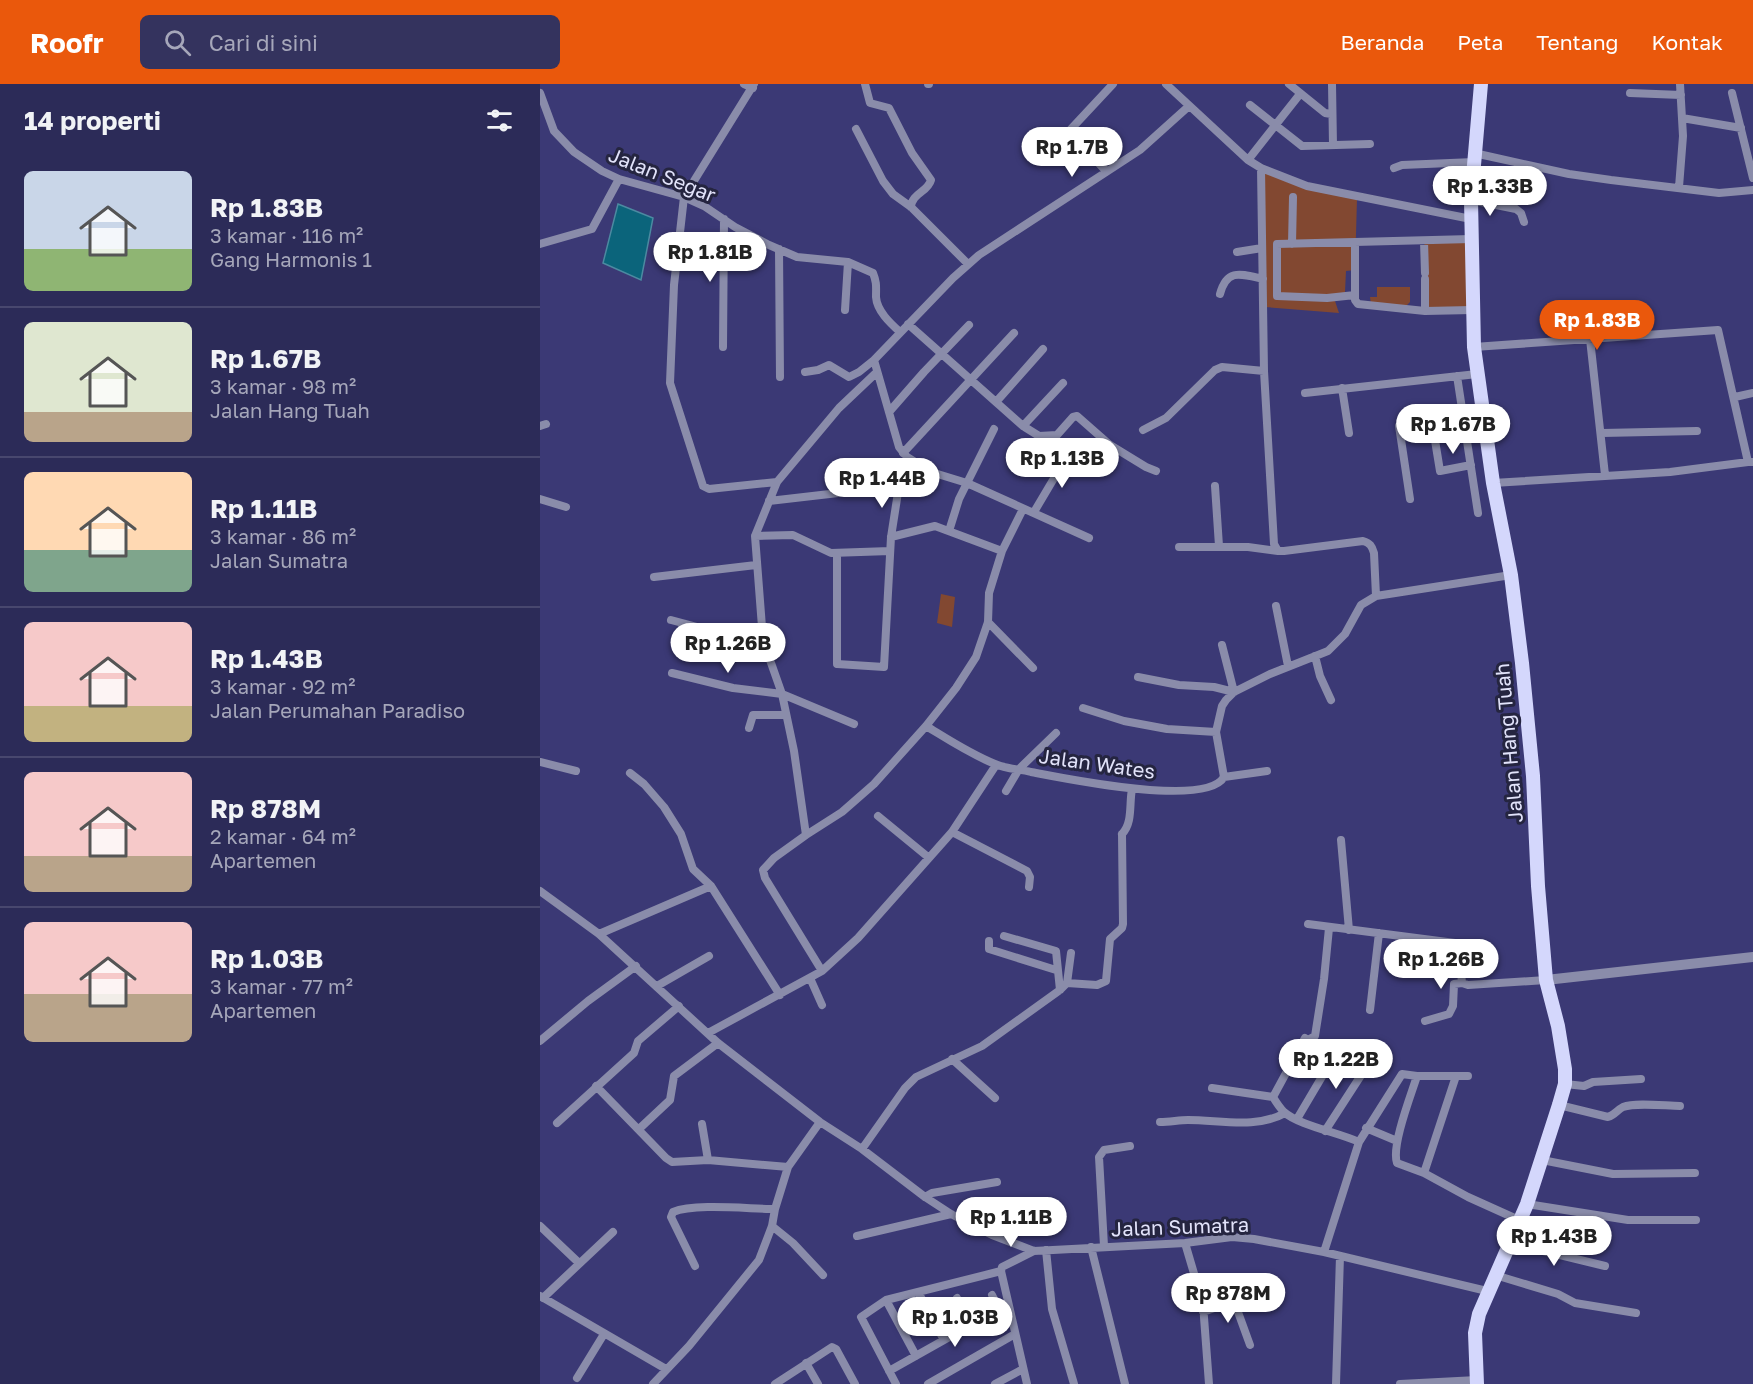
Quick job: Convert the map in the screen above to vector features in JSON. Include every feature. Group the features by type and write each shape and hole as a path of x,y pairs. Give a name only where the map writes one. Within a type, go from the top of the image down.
{"main road":[{"name":"Jalan Hang Tuah","path":"1477,1382 1475,1333 1479,1314 1487,1291 1527,1204 1565,1084 1560,1037 1546,980 1538,886 1533,776 1511,575 1493,483 1474,347 1471,200 1481,84"}],"street":[{"path":"744,84 754,86 684,197 674,285 670,383 703,486 709,489 777,482"},
{"path":"865,84 870,103 889,108 912,153 931,180 930,185 913,198 911,207"},
{"path":"1106,171 1070,133 1071,129 1113,84"},
{"path":"1166,84 1248,160 1261,168 1307,186 1471,219"},
{"path":"1289,84 1325,113 1331,114"},
{"path":"1332,84 1333,145"},
{"path":"1679,187 1683,136 1680,84"},
{"name":"Jalan Segar","path":"540,93 554,130 574,152 602,171 619,179 684,197 797,257 848,262 873,273 878,284 876,298 884,317 900,332"},
{"path":"1630,93 1681,94"},
{"path":"1732,93 1753,178"},
{"path":"1248,160 1300,94"},
{"path":"805,372 829,365 849,377 860,372 979,255 1140,150 1188,105"},
{"path":"1250,105 1302,146 1370,144"},
{"path":"1682,118 1741,128"},
{"path":"856,129 892,194 911,207 968,264"},
{"path":"1394,168 1402,165 1474,158 1569,174 1719,193 1753,190"},
{"path":"1261,168 1264,371 1274,544 1278,551"},
{"path":"540,244 592,229 619,179"},
{"path":"1292,244 1293,197"},
{"path":"1471,200 1516,209 1521,213 1524,222"},
{"path":"723,346 724,219"},
{"path":"1355,295 1327,298 1277,296 1277,244 1471,239"},
{"path":"1424,241 1425,311"},
{"path":"1355,243 1355,300 1359,304 1425,311 1472,310"},
{"path":"1237,252 1262,248"},
{"path":"779,249 780,377"},
{"path":"845,310 848,262"},
{"path":"1220,294 1224,283 1230,276 1237,274 1263,279"},
{"path":"908,324 969,380 1023,426 1039,436 1053,436 1077,416 1110,445 1156,471"},
{"path":"889,412 969,325"},
{"path":"1474,347 1718,330 1751,462 1670,472 1493,483"},
{"path":"837,553 837,664 884,667 891,537 905,455 969,380 1014,333"},
{"path":"1590,339 1605,475"},
{"path":"996,402 1043,350"},
{"path":"874,360 889,412 905,455 931,472 967,483 1089,538"},
{"path":"1143,430 1166,418 1215,370 1222,367 1264,371"},
{"path":"806,835 794,751 782,694 763,640 755,536 777,482 839,408 876,372"},
{"path":"1305,393 1477,374"},
{"path":"1457,376 1478,513"},
{"path":"1023,426 1063,383"},
{"path":"1342,388 1349,433"},
{"path":"1735,397 1753,393"},
{"path":"1410,499 1399,426 1432,422 1440,471 1471,465"},
{"path":"949,531 959,499 994,429"},
{"path":"1602,433 1697,431"},
{"path":"1034,512 1069,453"},
{"path":"769,501 899,486"},
{"path":"1215,486 1219,546"},
{"path":"540,498 566,507"},
{"path":"822,971 765,878 763,870 774,858 842,812 874,784 957,688 976,657 988,622 989,593 1002,551 1023,509"},
{"path":"891,537 935,526 1002,551"},
{"path":"755,536 793,535 831,553 890,551"},
{"path":"1179,547 1248,547 1278,551 1363,541 1372,547 1374,553 1376,596"},
{"path":"654,577 756,565"},
{"path":"1224,777 1216,732 1222,706 1234,692 1288,666 1328,651 1345,634 1361,605 1376,596 1511,575"},
{"path":"1276,606 1288,666"},
{"path":"671,620 727,635 763,640"},
{"path":"988,622 1033,668"},
{"path":"1222,645 1234,692"},
{"path":"1315,656 1320,676 1331,700"},
{"path":"672,673 733,688 782,694 854,724"},
{"path":"1138,677 1179,685 1214,687 1234,692"},
{"path":"1083,708 1124,721 1167,729 1216,732"},
{"path":"750,728 753,715 786,715"},
{"name":"Jalan Wates","path":"926,726 973,756 996,765 1132,789 1187,790 1216,786 1224,777 1267,771"},
{"path":"1006,791 1018,769 1056,733"},
{"path":"540,762 576,771"},
{"path":"708,1033 822,971 858,938 952,832 996,765"},
{"path":"630,773 644,784 664,807 681,834 693,869 711,886 780,995"},
{"path":"1067,983 1101,985 1108,978 1110,939 1122,928 1123,924 1118,833 1126,829 1129,822 1132,789"},
{"path":"878,816 928,857"},
{"path":"952,832 1027,871 1030,877 1029,887"},
{"path":"1341,840 1349,930"},
{"path":"599,934 711,886"},
{"name":"Jalan Sumatra","path":"540,891 599,934 718,1043 820,1122 862,1149 951,1214 992,1235 1034,1251 1185,1243 1232,1238 1254,1239 1324,1252 1487,1291"},
{"path":"1308,924 1455,943 1460,956 1462,983"},
{"path":"1273,1097 1305,1038 1311,1039 1315,1036 1329,928"},
{"path":"1370,1010 1379,933"},
{"path":"1004,936 1056,951 1056,970 1060,990"},
{"path":"989,941 989,949 1056,970"},
{"path":"862,1149 904,1088 916,1077 982,1046 1060,990 1067,983 1071,953"},
{"path":"657,986 708,956"},
{"path":"1425,1021 1449,1014 1453,1006 1454,984 1546,980 1753,957"},
{"path":"540,1041 588,1001 636,966"},
{"path":"810,978 822,1005"},
{"path":"556,1123 634,1053 638,1041 679,1006"},
{"path":"639,1129 670,1100 675,1074 718,1043"},
{"path":"1297,1119 1336,1053"},
{"path":"952,1059 995,1098"},
{"path":"1325,1131 1369,1063"},
{"path":"1324,1252 1359,1142 1402,1074 1468,1076"},
{"path":"1417,1076 1397,1141 1397,1163 1424,1173 1468,1197 1519,1220"},
{"path":"1424,1173 1456,1076"},
{"path":"1565,1084 1584,1086 1593,1082 1641,1079"},
{"path":"596,1086 672,1162 708,1160 788,1167"},
{"path":"1212,1088 1273,1097 1285,1113 1325,1131 1359,1142"},
{"path":"1559,1105 1608,1117 1621,1108 1631,1105 1680,1106"},
{"path":"1160,1122 1188,1120 1256,1122 1274,1119 1285,1113"},
{"path":"653,1384 689,1346 754,1266 772,1226 788,1167 820,1122"},
{"path":"702,1124 708,1160"},
{"path":"1366,1128 1397,1141"},
{"path":"1104,1246 1099,1157 1104,1150 1130,1146"},
{"path":"1542,1160 1613,1174 1695,1173"},
{"path":"926,1197 932,1193 997,1182"},
{"path":"1527,1204 1628,1220 1696,1220"},
{"path":"695,1266 671,1217 673,1212 708,1208 775,1209"},
{"path":"856,1236 951,1214"},
{"path":"540,1226 579,1263"},
{"path":"772,1226 793,1243 823,1275"},
{"path":"613,1232 541,1297 666,1369"},
{"path":"1185,1243 1203,1304 1209,1384"},
{"path":"1510,1243 1605,1266"},
{"path":"1091,1247 1125,1384"},
{"path":"1046,1250 1052,1309 1074,1384"},
{"path":"1027,1384 1001,1271 1002,1267 1008,1263 1034,1251"},
{"path":"1336,1384 1340,1256"},
{"path":"893,1378 861,1317 886,1300 1001,1271"},
{"path":"1495,1275 1558,1294 1575,1303 1636,1312"},
{"path":"918,1292 944,1340"},
{"path":"992,1295 999,1310"},
{"path":"957,1298 971,1325"},
{"path":"886,1300 916,1356"},
{"path":"1203,1312 1234,1301 1250,1345"},
{"path":"883,1384 893,1378 916,1356 1008,1304"},
{"path":"577,1378 604,1334"},
{"path":"928,1384 1015,1334"},
{"path":"776,1384 806,1362 833,1347 855,1384"},
{"path":"806,1362 818,1384"},
{"path":"995,1384 1023,1369"},
{"path":"1400,1384 1477,1382"}],"shaded area":[{"path":"1263,171 1357,199 1355,270 1346,271 1345,292 1355,292 1334,298 1339,313 1265,307"},
{"path":"1468,239 1469,310 1425,311 1428,273 1424,241"},
{"path":"1377,287 1410,287 1410,302 1405,307 1371,304 1370,297 1377,297"},
{"path":"941,594 955,597 952,627 937,623"}],"water":[{"path":"618,204 653,218 641,280 603,263"}]}
